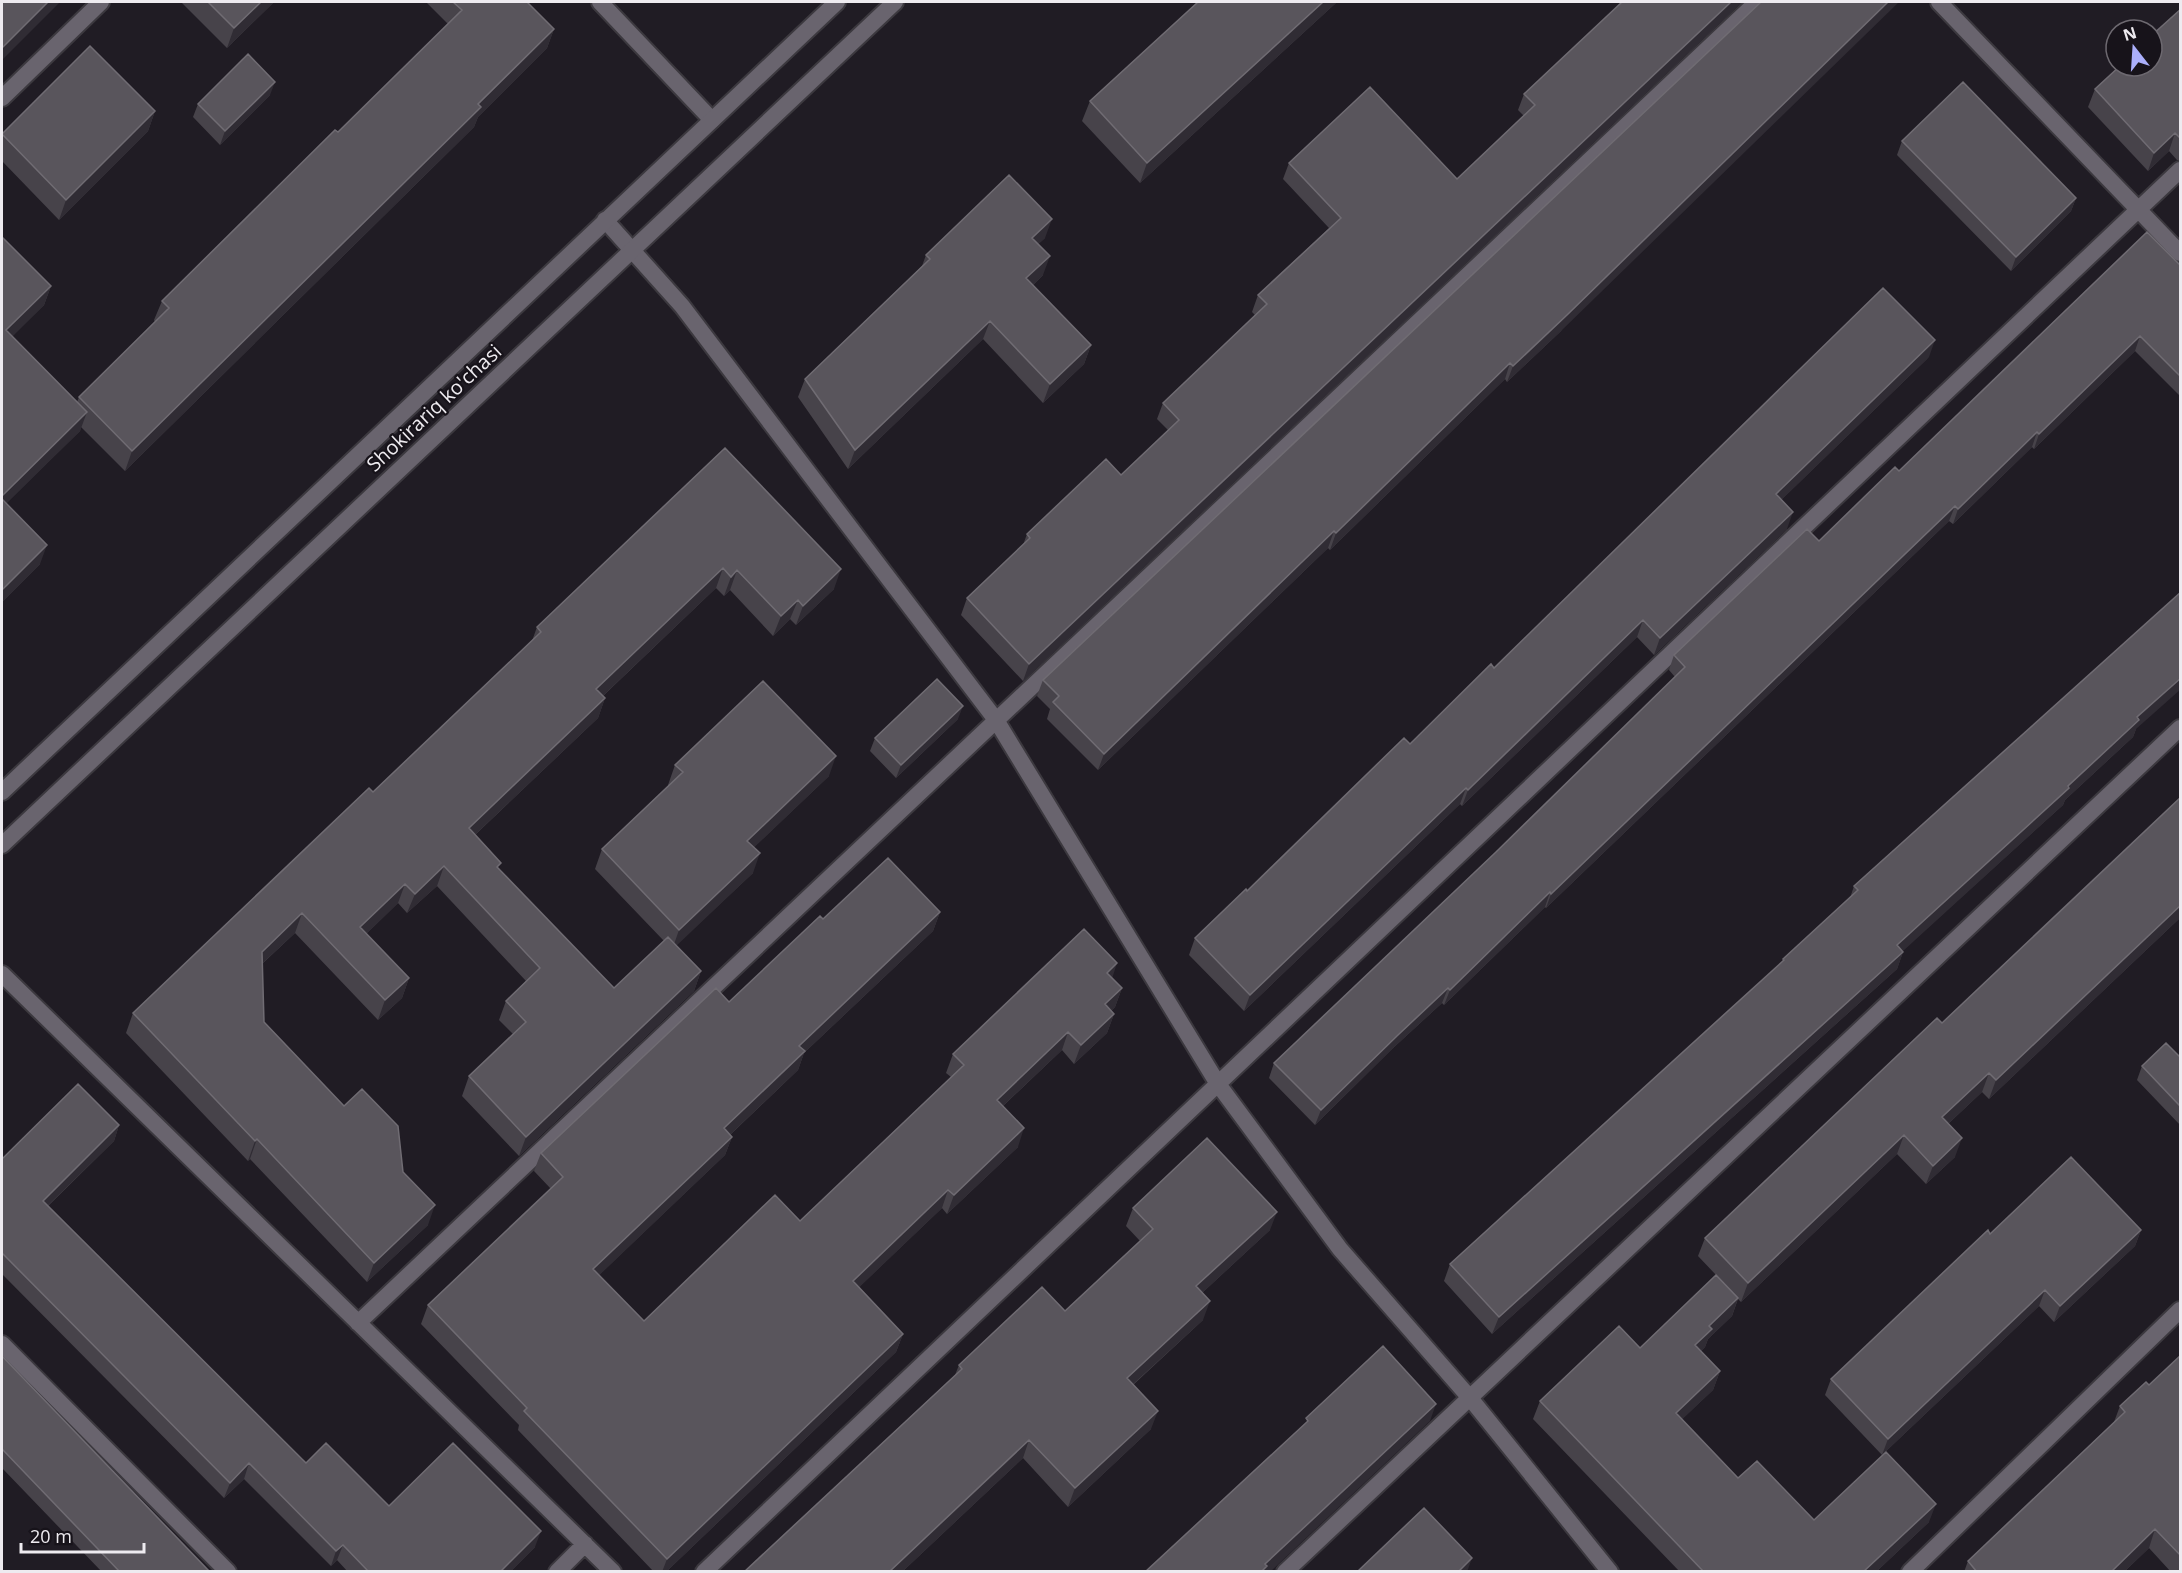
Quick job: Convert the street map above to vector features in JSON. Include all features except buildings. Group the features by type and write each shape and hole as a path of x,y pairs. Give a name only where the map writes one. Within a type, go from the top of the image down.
{"street":[{"path":"2,98 101,2"},
{"path":"600,2 712,120"},
{"name":"Shokirariq ko'chasi","path":"2,792 837,2"},
{"name":"Shokirariq ko'chasi","path":"2,845 895,2"},
{"path":"358,1323 1757,2"},
{"path":"1939,2 2181,253"},
{"path":"704,1572 2181,170"},
{"path":"605,220 682,306 996,720 1218,1084 1340,1249 1470,1398 1610,1572"},
{"path":"1285,1572 2181,728"},
{"path":"2,974 613,1572"},
{"path":"1910,1572 2181,1310"},
{"path":"2,1344 228,1572"},
{"path":"557,1572 585,1544"}]}
